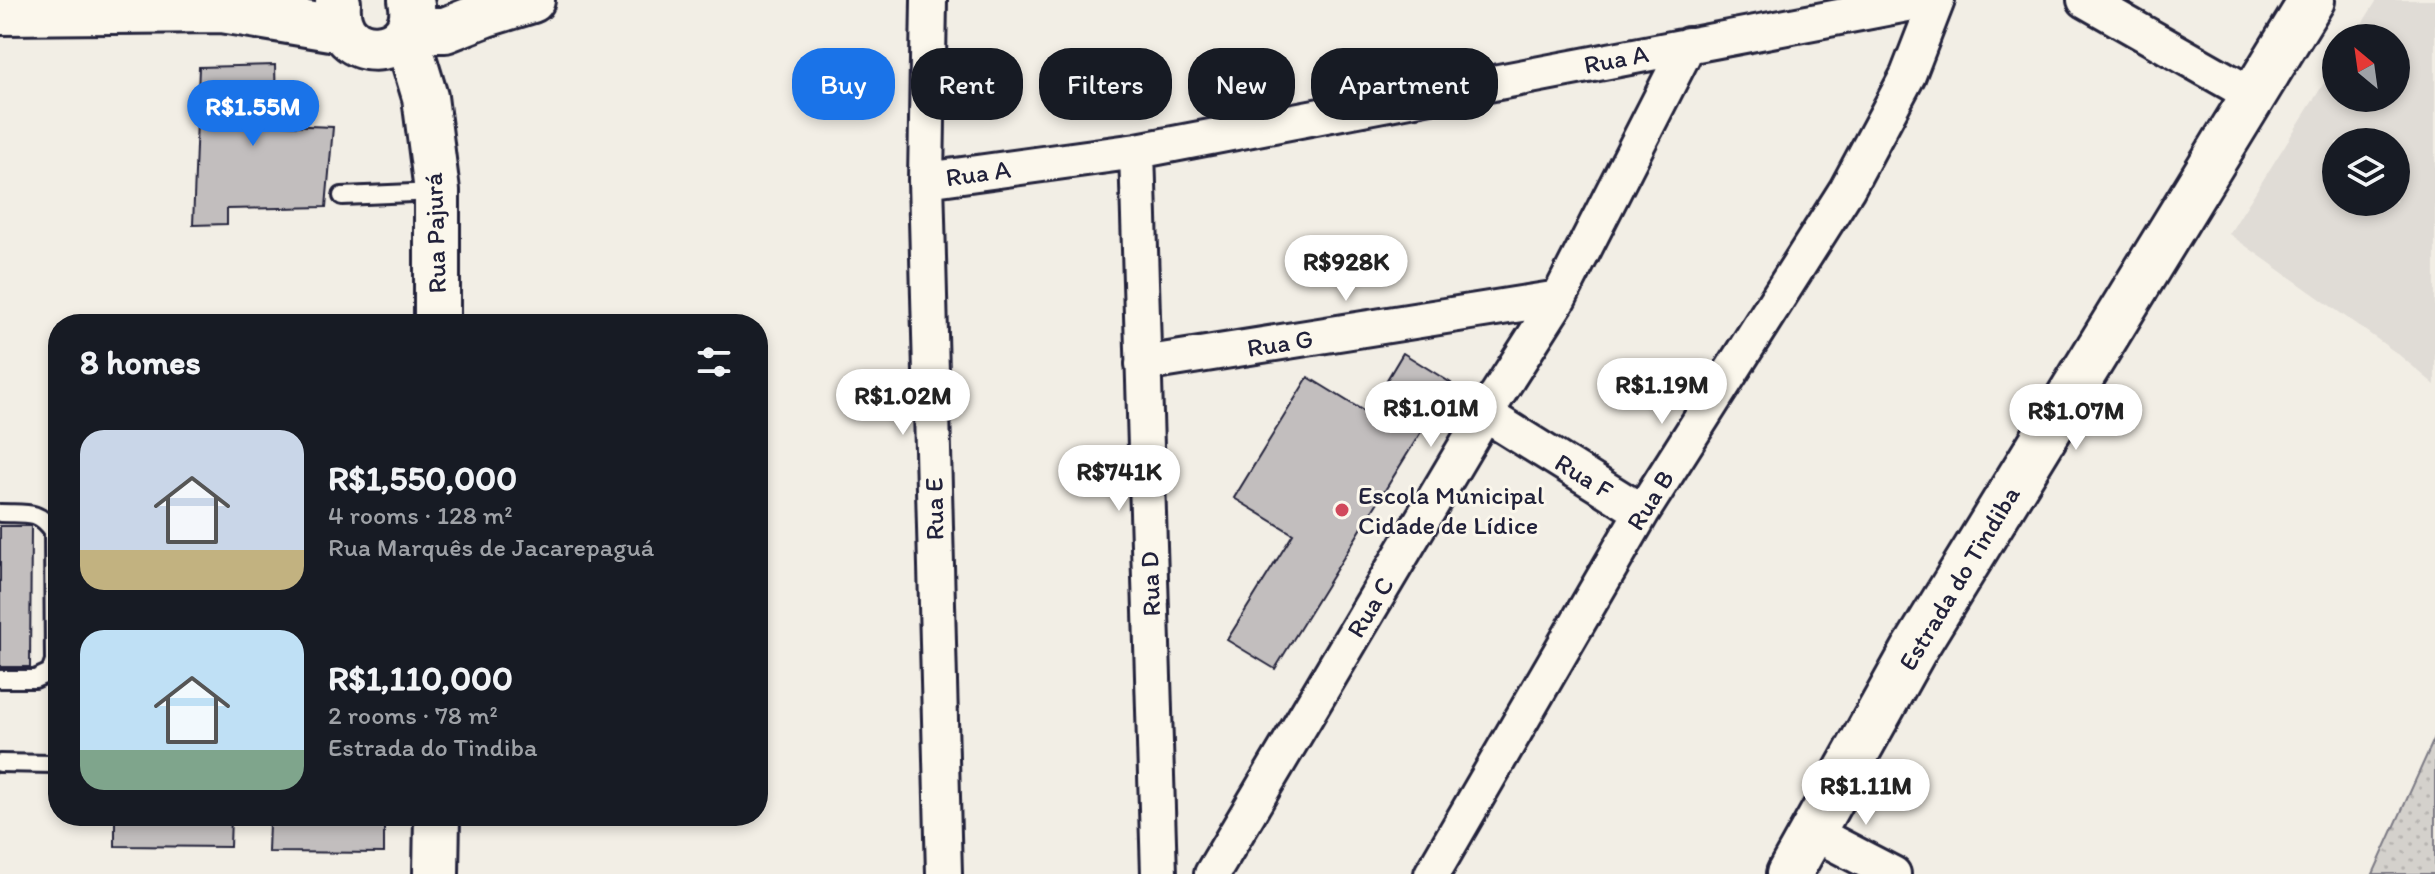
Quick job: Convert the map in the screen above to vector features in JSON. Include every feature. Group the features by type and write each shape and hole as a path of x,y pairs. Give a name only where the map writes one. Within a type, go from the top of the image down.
{"street":[{"path":"222,10 254,1 277,0"},
{"path":"468,0 493,4 526,1"},
{"name":"Rua E","path":"929,0 926,180 944,874"},
{"name":"Rua A","path":"926,180 1137,151 1928,0"},
{"name":"Rua B","path":"1432,874 1642,512 1847,189 1908,75 1937,0"},
{"path":"2085,0 2254,96"},
{"name":"Estrada do Tindiba","path":"1789,874 1914,650 2312,0"},
{"path":"0,12 222,10 349,26 376,49 397,42 408,21 445,30 526,1"},
{"name":"Rua Pajurá","path":"408,21 425,97 437,191 437,314"},
{"name":"Rua Pajurá","path":"349,26 431,143"},
{"name":"Rua C","path":"1212,874 1485,414 1559,298 1688,45"},
{"name":"Rua D","path":"1137,151 1159,874"},
{"name":"Rua G","path":"1143,364 1559,298"},
{"name":"Rua F","path":"1485,414 1642,512"},
{"path":"436,874 437,826"},
{"path":"1812,832 1893,874"}],"lane":[{"path":"342,196 437,191"},
{"path":"0,513 34,514 44,517 48,523"},
{"path":"0,679 35,679 48,673"},
{"path":"0,763 48,764"}],"shaded area":[{"path":"2377,0 2435,0 2435,385 2398,354 2229,234 2322,86 2322,112 2410,112 2410,24 2362,24"},
{"path":"2435,737 2435,874 2373,874"}],"building":[{"path":"275,65 276,107 283,125 333,127 326,207 227,209 227,224 193,225 199,67"},
{"path":"1403,353 1451,383 1275,669 1227,640 1293,534 1234,498 1308,377 1367,413"},
{"path":"0,526 31,526 30,667 0,667"},
{"path":"115,826 231,826 230,847 115,846"},
{"path":"269,826 384,826 384,853 268,852"}],"place":[{"name":"Escola Municipal Cidade de Lídice","path":"1342,510"}]}
